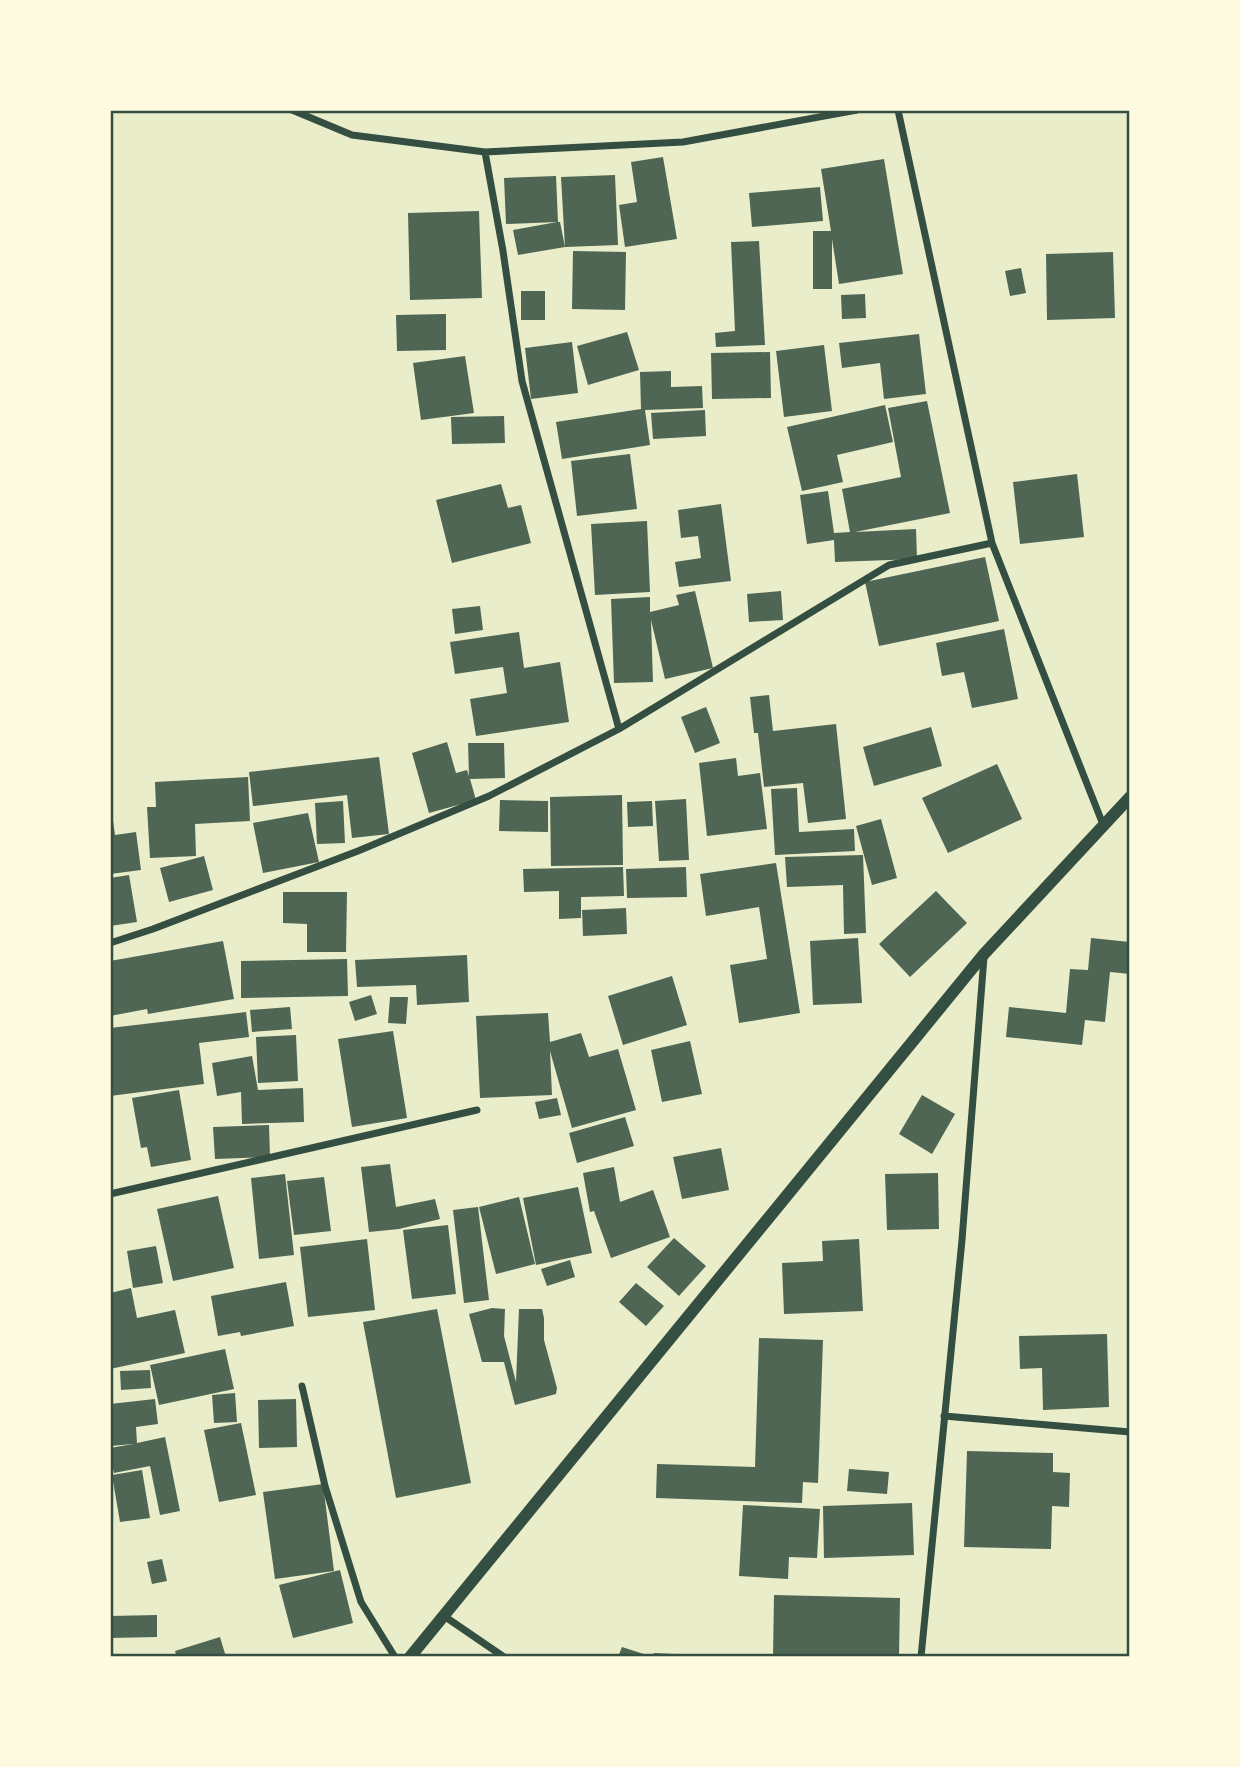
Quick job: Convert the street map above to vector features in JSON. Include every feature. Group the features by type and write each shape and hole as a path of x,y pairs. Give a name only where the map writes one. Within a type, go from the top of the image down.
{"street":[{"path":"292,110 352,135 485,152 683,142 857,110"},
{"path":"898,110 992,543 1104,827"},
{"path":"485,152 522,381 619,729"},
{"path":"110,943 358,851 489,796 619,729 889,565 992,543"},
{"path":"410,1657 984,954 1130,797"},
{"path":"922,1657 962,1240 984,954"},
{"path":"110,1194 477,1110"},
{"path":"302,1386 325,1486 360,1602 396,1657"},
{"path":"944,1416 1130,1432"},
{"path":"444,1616 504,1657"}],"building":[{"path":"663,157 677,239 625,247 619,205 637,202 631,162"},
{"path":"884,159 903,274 839,284 832,239 832,289 813,289 813,231 831,231 821,169"},
{"path":"615,175 618,245 565,247 561,177"},
{"path":"556,176 558,222 565,247 518,255 513,230 557,222 506,224 504,178"},
{"path":"820,187 823,221 752,227 749,193"},
{"path":"479,211 482,298 410,300 408,213"},
{"path":"759,241 765,345 716,347 715,333 735,331 731,242"},
{"path":"573,251 626,252 625,310 572,309"},
{"path":"1113,252 1115,318 1047,320 1046,254"},
{"path":"1021,268 1026,293 1010,296 1005,271"},
{"path":"521,291 545,291 545,320 521,320"},
{"path":"865,294 866,318 842,319 841,295"},
{"path":"446,314 446,350 397,351 396,315"},
{"path":"627,332 639,370 588,385 577,346"},
{"path":"919,334 926,394 884,399 880,363 842,368 839,343"},
{"path":"572,342 578,393 531,399 525,348"},
{"path":"824,345 832,411 784,417 776,351"},
{"path":"770,352 771,398 712,399 711,353"},
{"path":"465,356 474,413 421,420 413,363"},
{"path":"671,371 671,387 702,386 703,408 645,410 650,445 562,459 556,422 641,409 640,372"},
{"path":"927,401 950,513 855,532 916,529 917,559 835,562 834,540 807,544 800,495 828,491 834,533 850,532 842,489 901,477 888,408"},
{"path":"885,405 893,442 837,455 843,482 802,491 787,427"},
{"path":"705,410 706,436 653,439 651,413"},
{"path":"504,416 505,443 452,444 451,417"},
{"path":"630,454 637,509 577,516 571,461"},
{"path":"1077,474 1084,537 1020,544 1013,482"},
{"path":"501,484 508,508 521,505 531,543 452,563 436,500"},
{"path":"721,504 731,581 679,587 675,562 701,558 698,536 681,538 678,510"},
{"path":"647,521 650,592 595,595 591,524"},
{"path":"985,557 999,621 879,646 865,582"},
{"path":"695,591 713,668 665,679 651,620 653,682 614,683 611,599 650,597 650,612 679,605 676,595"},
{"path":"781,591 783,620 749,622 747,594"},
{"path":"480,606 483,630 455,634 452,609"},
{"path":"1004,629 1018,699 972,708 964,672 942,676 936,643"},
{"path":"519,632 524,668 560,662 569,722 476,736 470,699 507,693 503,667 455,674 450,642"},
{"path":"769,695 773,731 836,724 846,819 808,823 803,783 764,787 758,733 754,733 750,697"},
{"path":"706,707 720,743 695,753 681,717"},
{"path":"931,727 942,766 874,786 863,747"},
{"path":"447,742 456,773 467,770 469,776 468,743 504,743 505,778 470,779 476,800 429,813 412,753"},
{"path":"379,757 389,834 352,838 347,795 253,806 249,772"},
{"path":"736,758 738,776 760,773 767,829 707,836 699,763"},
{"path":"997,764 1022,819 948,853 922,798"},
{"path":"248,777 250,821 195,824 196,856 150,858 147,807 156,807 155,782"},
{"path":"797,788 799,832 854,829 855,851 775,855 771,789"},
{"path":"622,795 623,865 551,866 550,797"},
{"path":"686,799 689,860 659,861 655,801"},
{"path":"500,800 548,801 548,832 499,831"},
{"path":"343,801 345,843 317,844 315,803"},
{"path":"652,801 653,826 628,827 627,802"},
{"path":"110,813 115,835 136,832 141,870 110,874"},
{"path":"308,813 319,862 263,873 253,823"},
{"path":"881,819 897,878 872,885 856,826"},
{"path":"863,855 866,933 844,934 843,885 787,887 785,857"},
{"path":"204,856 213,890 169,902 160,868"},
{"path":"776,863 800,1013 739,1023 730,965 767,959 759,907 706,916 700,874"},
{"path":"623,867 624,896 581,897 581,918 559,919 559,891 524,892 523,869"},
{"path":"686,867 687,897 627,898 626,869"},
{"path":"129,875 137,922 110,926 110,878"},
{"path":"936,891 967,923 910,977 879,944"},
{"path":"283,892 347,892 346,952 307,952 307,924 283,923"},
{"path":"626,908 627,934 583,936 582,910"},
{"path":"858,938 862,1003 813,1005 810,941"},
{"path":"1091,938 1130,942 1130,974 1110,972 1105,1022 1085,1020 1082,1045 1006,1037 1009,1007 1066,1013 1070,969 1088,970"},
{"path":"223,941 234,999 148,1014 147,1009 110,1016 110,961"},
{"path":"467,955 469,1002 417,1005 416,985 357,987 355,960"},
{"path":"347,959 348,996 241,998 241,961"},
{"path":"672,976 687,1025 623,1045 608,996"},
{"path":"371,995 377,1014 355,1021 349,1002"},
{"path":"390,997 408,997 406,1024 388,1023"},
{"path":"290,1007 292,1029 252,1032 250,1010"},
{"path":"246,1012 249,1037 199,1043 204,1084 110,1096 110,1028"},
{"path":"548,1013 550,1042 581,1033 589,1057 618,1049 636,1110 572,1128 550,1051 552,1095 480,1098 476,1016"},
{"path":"393,1031 407,1118 352,1127 338,1039"},
{"path":"296,1035 298,1081 258,1083 256,1037"},
{"path":"690,1041 702,1094 662,1102 651,1050"},
{"path":"252,1056 258,1090 303,1088 304,1122 242,1124 241,1092 217,1096 212,1063"},
{"path":"179,1090 191,1160 151,1167 147,1147 141,1148 132,1098"},
{"path":"922,1095 955,1114 932,1154 899,1134"},
{"path":"557,1098 561,1115 539,1119 535,1102"},
{"path":"625,1117 634,1146 577,1163 569,1133"},
{"path":"269,1125 270,1157 215,1159 213,1127"},
{"path":"721,1148 729,1190 682,1199 673,1157"},
{"path":"390,1164 396,1207 435,1199 440,1219 399,1229 369,1232 361,1167"},
{"path":"614,1167 620,1202 653,1190 670,1237 611,1258 594,1211 590,1212 583,1173"},
{"path":"938,1173 939,1229 887,1230 885,1174"},
{"path":"285,1174 294,1255 259,1259 251,1178"},
{"path":"324,1177 331,1231 294,1235 287,1181"},
{"path":"578,1187 592,1253 536,1265 523,1198"},
{"path":"218,1196 234,1268 173,1281 157,1209"},
{"path":"519,1197 535,1264 496,1274 479,1207"},
{"path":"478,1207 489,1300 464,1303 453,1210"},
{"path":"448,1225 456,1294 412,1299 403,1230"},
{"path":"674,1238 706,1266 679,1296 647,1267"},
{"path":"367,1239 375,1310 308,1317 300,1247"},
{"path":"859,1239 863,1311 784,1314 782,1263 823,1261 822,1241"},
{"path":"156,1246 163,1283 133,1288 127,1251"},
{"path":"570,1260 575,1277 547,1286 541,1269"},
{"path":"286,1282 294,1326 241,1336 240,1332 218,1336 211,1296"},
{"path":"636,1283 664,1306 646,1326 619,1302"},
{"path":"131,1288 137,1318 175,1310 185,1353 110,1369 110,1293"},
{"path":"492,1308 505,1309 504,1336 516,1382 519,1309 542,1309 544,1340 557,1388 556,1394 515,1405 504,1362 482,1362 469,1314"},
{"path":"437,1309 471,1483 396,1498 363,1322"},
{"path":"1107,1334 1109,1407 1043,1410 1042,1368 1020,1369 1019,1336"},
{"path":"759,1338 823,1340 818,1483 803,1482 802,1503 656,1498 657,1464 755,1467"},
{"path":"225,1349 234,1389 159,1405 150,1365"},
{"path":"150,1370 151,1388 121,1390 120,1371"},
{"path":"235,1393 237,1422 214,1423 212,1395"},
{"path":"155,1399 158,1424 136,1427 137,1443 165,1437 180,1511 160,1515 150,1466 114,1473 110,1456 110,1448 133,1444 110,1446 110,1404"},
{"path":"296,1399 297,1447 259,1448 258,1400"},
{"path":"241,1423 256,1495 219,1502 204,1430"},
{"path":"967,1451 1053,1453 1053,1472 1070,1473 1069,1507 1052,1506 1051,1549 964,1547"},
{"path":"849,1469 889,1472 887,1494 847,1491"},
{"path":"142,1470 150,1518 120,1522 112,1475"},
{"path":"323,1484 334,1571 275,1579 263,1492"},
{"path":"912,1503 914,1555 824,1558 823,1506"},
{"path":"743,1505 820,1509 817,1558 789,1557 788,1579 739,1576"},
{"path":"162,1559 167,1581 152,1584 147,1562"},
{"path":"340,1570 353,1623 293,1638 279,1585"},
{"path":"774,1595 900,1598 899,1657 773,1657"},
{"path":"157,1615 157,1637 110,1638 110,1616"},
{"path":"220,1637 226,1657 177,1657 175,1651"},
{"path":"622,1647 650,1656 650,1657 618,1657"},
{"path":"654,1653 695,1655 695,1657 653,1657"}]}
